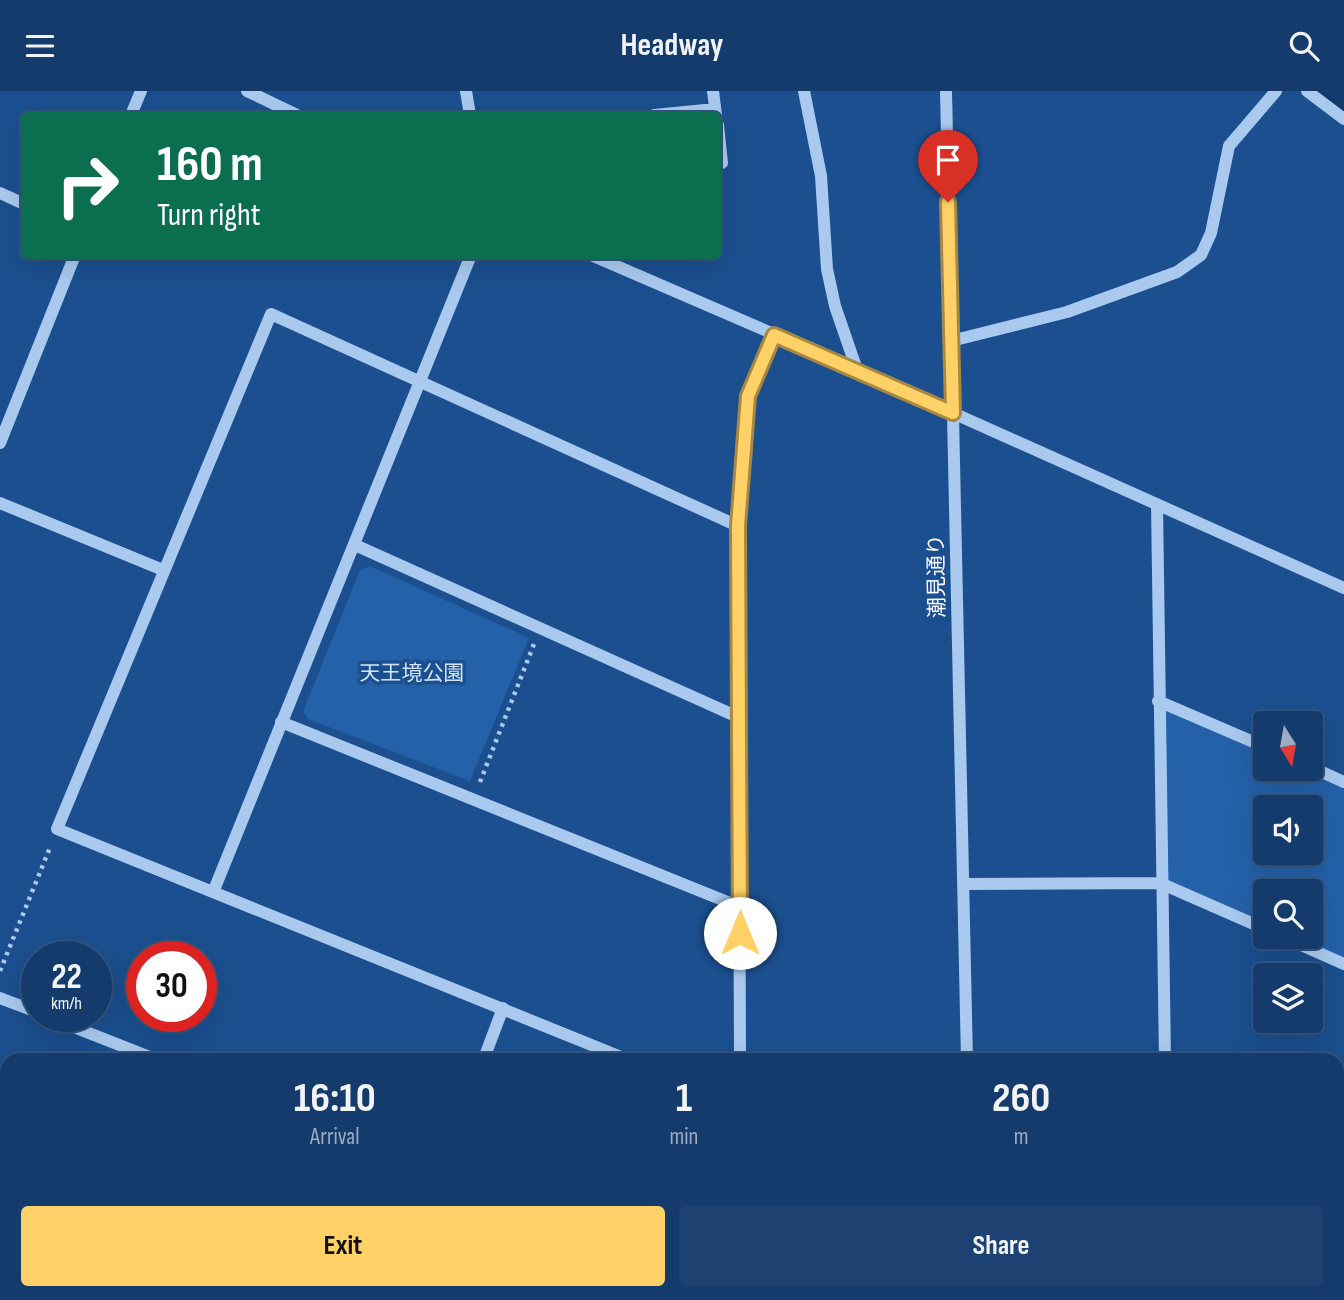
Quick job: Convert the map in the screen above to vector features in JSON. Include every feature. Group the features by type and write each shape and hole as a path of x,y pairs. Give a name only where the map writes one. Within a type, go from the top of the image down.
{"street":[{"path":"132,112 141,91"},
{"path":"247,91 291,112"},
{"path":"466,91 470,112"},
{"path":"713,91 716,112"},
{"path":"804,91 821,176 827,269 835,306 857,370"},
{"name":"潮見通り","path":"946,91 967,1053"},
{"path":"951,341 1067,312 1177,272 1201,255 1211,233 1229,146 1276,91"},
{"path":"1307,91 1344,119"},
{"path":"721,154 722,163"},
{"path":"0,193 21,203"},
{"path":"0,443 73,259"},
{"path":"214,890 469,259"},
{"path":"607,259 1344,588"},
{"path":"612,1053 214,890 57,829 271,314 738,526"},
{"path":"740,1053 738,526 748,396 774,335"},
{"path":"0,503 163,571"},
{"path":"1157,504 1160,883 1165,1053"},
{"path":"355,545 740,718"},
{"path":"1158,701 1253,742"},
{"path":"281,722 740,907"},
{"path":"1323,772 1344,782"},
{"path":"965,884 1160,883 1253,924"},
{"path":"1310,949 1344,964"},
{"path":"0,998 21,1006"},
{"path":"485,1053 503,1008"},
{"path":"86,1032 140,1053"}],"path":[{"path":"473,799 540,630"},
{"path":"0,971 57,829"}],"green space":[{"name":"天王境公園","path":"370,566 529,638 470,781 308,719 303,711 360,570"},
{"path":"1158,701 1253,742 1253,781 1323,781 1323,773 1344,782 1344,964 1310,949 1323,949 1323,879 1253,879 1253,924 1160,883"}],"route":[{"path":"740,933 738,526 748,396 774,335 953,413 948,202"}]}
